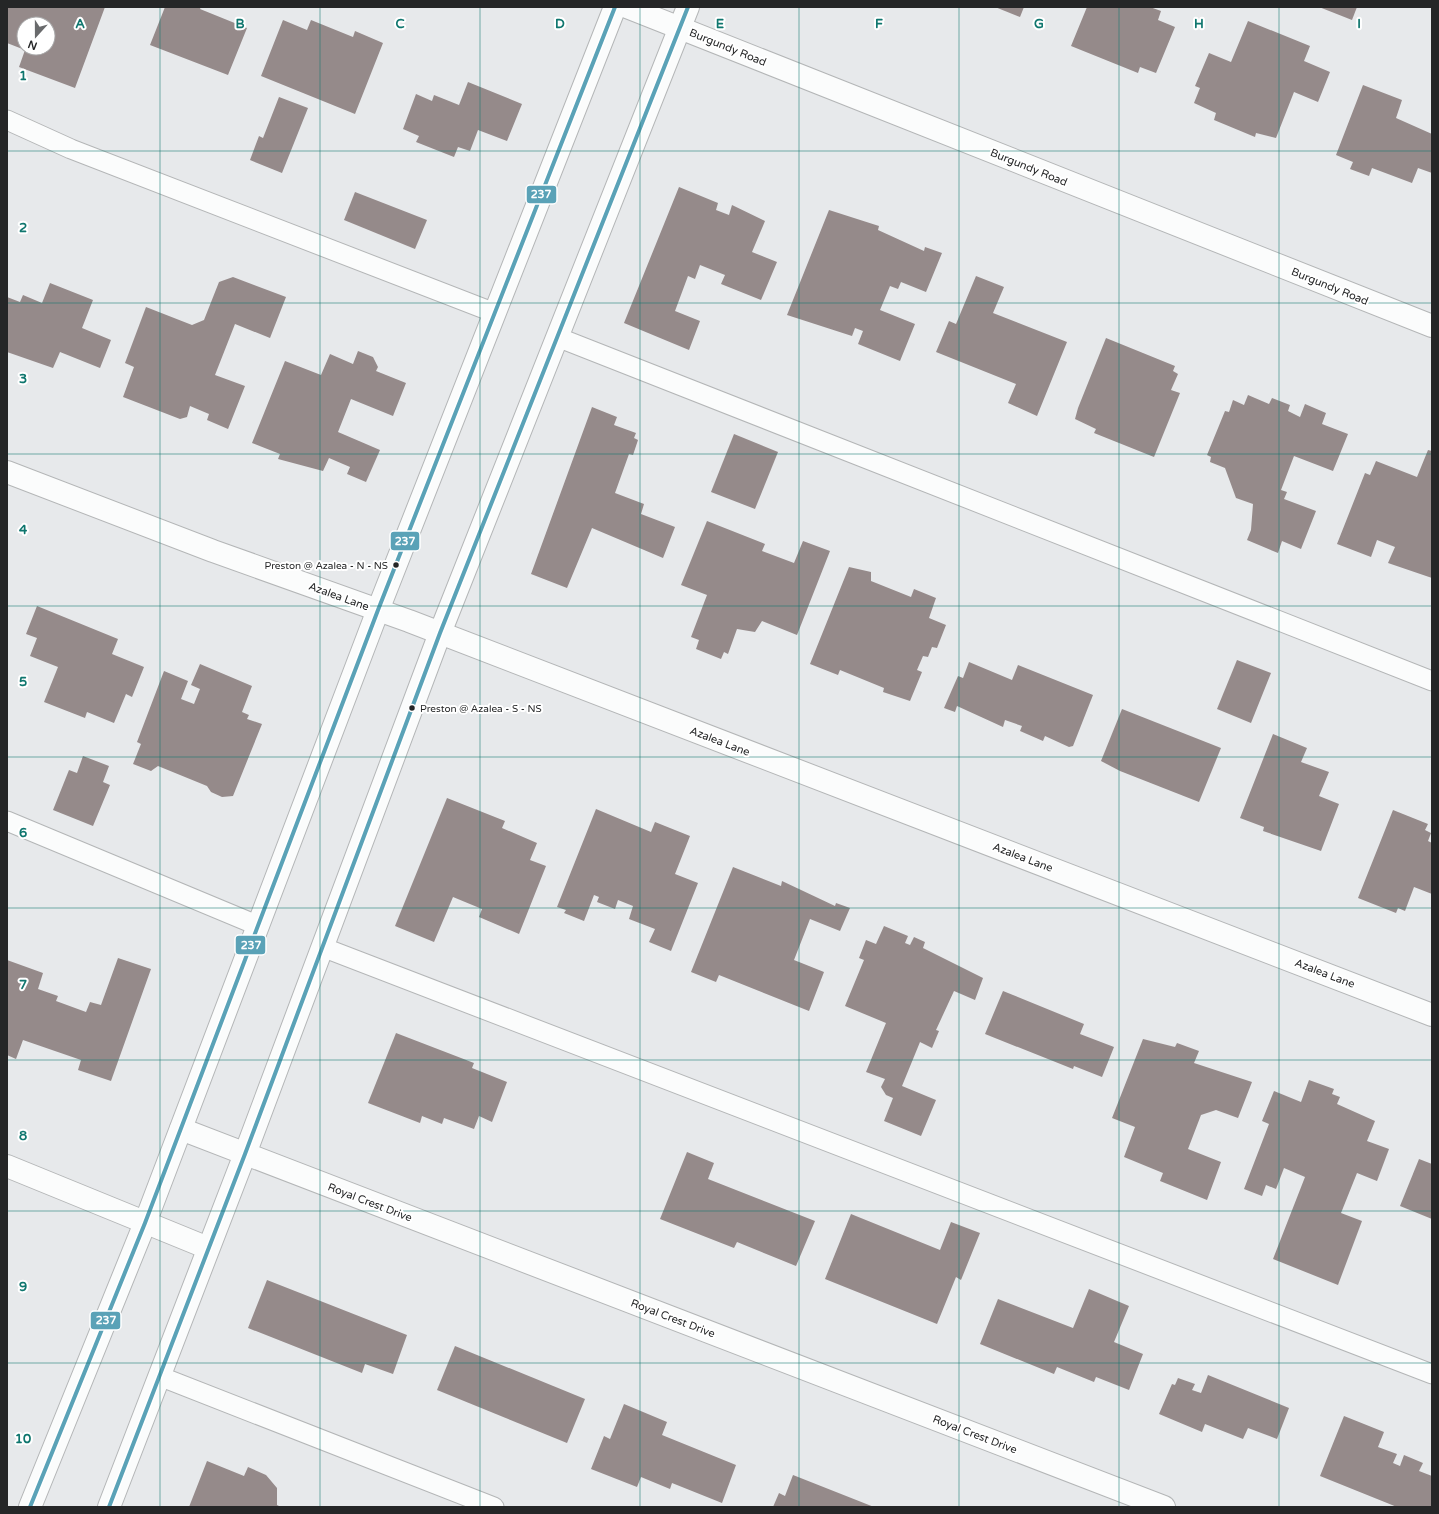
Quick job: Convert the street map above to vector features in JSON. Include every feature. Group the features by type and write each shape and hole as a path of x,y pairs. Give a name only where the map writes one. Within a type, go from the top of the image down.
{"street":[{"path":"30,1507 145,1223 378,610 615,7"},
{"name":"Burgundy Road","path":"627,7 1432,326"},
{"path":"109,1507 245,1154 440,633 688,7"},
{"name":"Azalea Lane","path":"7,472 213,551 440,633 1432,1015"},
{"name":"Royal Crest Drive","path":"181,1130 1164,1507"},
{"path":"7,1166 208,1248"}],"lane":[{"path":"7,120 71,149 495,313"},
{"path":"557,337 1432,681"},
{"path":"7,821 259,926"},
{"path":"322,947 1432,1374"},
{"path":"159,1376 494,1507"}],"building":[{"path":"7,7 105,7 75,88 19,67 23,56 56,56 56,16 16,16 16,46 7,43"},
{"path":"165,7 201,7 200,9 247,28 228,75 150,45"},
{"path":"995,7 1024,7 1020,17"},
{"path":"1087,7 1150,7 1161,11 1158,20 1175,27 1156,73 1140,67 1138,73 1071,46"},
{"path":"1319,7 1357,7 1352,20"},
{"path":"283,20 307,30 311,20 353,37 355,31 383,43 355,114 261,76"},
{"path":"1248,21 1310,46 1304,61 1330,72 1318,102 1294,92 1276,138 1256,133 1255,137 1214,120 1216,113 1194,103 1200,88 1195,86 1209,53 1231,62"},
{"path":"468,82 522,104 507,141 478,130 470,151 458,147 454,157 416,142 419,136 403,129 416,94 432,101 434,95 459,105"},
{"path":"1363,85 1402,100 1396,118 1432,134 1432,173 1418,168 1412,183 1372,168 1369,176 1350,169 1353,162 1336,155"},
{"path":"279,97 308,108 282,173 250,160 259,136 263,138"},
{"path":"679,187 718,203 716,210 729,215 732,205 765,221 752,252 777,262 761,300 721,284 725,275 700,265 695,279 688,276 675,311 700,321 689,350 624,323"},
{"path":"355,192 427,220 415,249 344,220"},
{"path":"829,210 879,226 878,230 924,251 925,247 942,253 926,292 901,282 898,289 890,286 880,310 915,324 900,361 858,344 863,331 855,328 852,336 787,315"},
{"path":"976,276 1004,287 993,313 1067,342 1037,416 1008,403 1016,384 936,352 949,321 956,324"},
{"path":"233,277 286,297 270,338 235,324 215,375 245,386 228,429 207,420 209,414 190,406 187,417 180,419 123,397 134,367 125,363 146,307 192,325 204,320 219,282"},
{"path":"50,283 93,300 82,328 111,340 100,368 60,352 53,368 7,352 7,297 20,302 23,295 42,303"},
{"path":"1106,338 1175,366 1173,371 1178,374 1171,390 1180,393 1154,457 1094,433 1096,429 1075,419"},
{"path":"358,351 373,357 378,367 376,371 406,383 393,416 351,399 338,432 380,450 366,482 347,474 350,467 329,458 323,471 278,459 280,454 252,443 285,361 321,375 330,354 353,364"},
{"path":"1248,395 1269,404 1272,398 1290,405 1288,411 1300,417 1305,404 1326,413 1322,424 1348,434 1333,471 1294,456 1281,490 1287,492 1284,499 1316,511 1301,549 1282,541 1278,553 1247,540 1251,530 1253,504 1236,498 1225,468 1210,462 1211,457 1207,455 1225,411 1229,412 1233,400 1244,405"},
{"path":"592,407 617,417 614,425 636,433 634,438 638,440 633,455 629,454 615,493 644,504 641,514 675,527 663,558 592,528 567,588 531,574"},
{"path":"734,434 778,452 755,509 711,492"},
{"path":"1428,450 1432,451 1432,578 1388,563 1395,547 1377,540 1371,557 1337,544 1365,473 1370,475 1376,461 1417,477"},
{"path":"707,521 765,544 762,551 794,563 803,541 830,551 797,635 762,621 755,632 737,629 728,654 724,652 721,659 696,649 699,640 691,637 707,595 681,585"},
{"path":"849,567 871,572 871,581 911,597 914,589 936,598 929,618 946,625 937,648 932,647 928,657 923,656 917,670 922,672 910,701 883,692 884,688 840,670 838,675 810,664"},
{"path":"37,606 118,639 112,654 144,667 132,697 126,694 114,723 87,712 85,718 44,702 58,667 30,656 37,638 26,634"},
{"path":"1237,660 1271,673 1251,723 1217,709"},
{"path":"969,662 1012,680 1018,665 1093,695 1073,746 1069,747 1045,736 1043,741 1020,731 1022,726 1005,720 1003,727 957,706 955,712 944,708 958,676 963,678"},
{"path":"200,664 252,686 242,712 249,715 247,719 262,724 233,796 222,797 211,792 207,786 158,766 151,771 133,764 141,744 137,742 164,671 188,681 181,699 194,704 200,689 191,685"},
{"path":"1122,709 1221,748 1199,802 1120,771 1101,761"},
{"path":"1273,734 1307,748 1301,762 1329,772 1319,796 1339,804 1321,851 1263,831 1264,827 1240,818"},
{"path":"83,756 109,766 103,782 110,785 93,826 53,810 69,770 77,773"},
{"path":"447,798 505,821 502,828 537,843 530,860 546,866 519,934 479,917 482,909 453,897 434,942 395,926"},
{"path":"596,809 651,832 655,822 690,836 675,874 698,883 671,951 649,942 655,929 629,919 633,906 618,900 615,909 597,902 599,897 594,895 584,921 564,913 566,910 557,907"},
{"path":"1393,810 1428,824 1425,830 1431,833 1428,841 1432,843 1432,894 1414,887 1405,911 1398,908 1396,913 1358,898"},
{"path":"733,867 781,886 782,881 835,906 836,903 850,908 840,931 810,919 794,960 824,972 809,1011 719,975 716,982 691,972"},
{"path":"884,926 908,936 905,943 910,945 914,937 925,942 923,948 983,978 975,1000 954,991 936,1030 939,1031 932,1048 920,1042 902,1086 936,1100 921,1136 884,1121 893,1098 886,1095 881,1087 885,1079 866,1072 886,1023 845,1006 864,960 859,958 866,940 876,944"},
{"path":"118,958 151,969 111,1081 78,1070 81,1060 23,1040 16,1059 7,1055 7,960 43,973 38,989 58,996 56,1001 86,1012 90,1002 101,1005"},
{"path":"1003,991 1084,1024 1080,1034 1114,1047 1102,1077 1074,1066 1073,1069 985,1034"},
{"path":"396,1033 474,1063 472,1068 507,1082 492,1122 479,1116 474,1129 444,1118 442,1124 422,1116 420,1123 368,1103"},
{"path":"1143,1039 1175,1047 1177,1043 1199,1051 1194,1063 1252,1082 1238,1118 1216,1110 1201,1115 1188,1149 1221,1162 1207,1200 1160,1181 1163,1173 1124,1157 1135,1127 1112,1118"},
{"path":"1309,1080 1334,1089 1332,1094 1340,1097 1337,1104 1375,1121 1367,1141 1389,1149 1377,1181 1357,1173 1341,1213 1362,1221 1338,1285 1273,1259 1305,1177 1284,1168 1276,1189 1266,1185 1262,1196 1244,1189 1269,1124 1262,1121 1274,1091 1301,1102"},
{"path":"687,1152 714,1163 708,1179 815,1221 796,1266 737,1242 734,1248 660,1219"},
{"path":"1419,1159 1432,1164 1432,1219 1400,1206"},
{"path":"851,1214 940,1250 951,1222 980,1233 961,1280 956,1277 937,1324 825,1279"},
{"path":"267,1280 407,1335 393,1374 365,1364 362,1373 248,1328"},
{"path":"1089,1289 1129,1306 1114,1342 1143,1354 1129,1390 1096,1377 1094,1382 1057,1367 1054,1374 980,1344 998,1299 1073,1328"},
{"path":"455,1346 585,1399 567,1443 437,1390"},
{"path":"1208,1375 1289,1408 1277,1439 1248,1428 1243,1439 1205,1424 1202,1432 1159,1414 1172,1384 1175,1385 1178,1378 1195,1384 1192,1390 1201,1393"},
{"path":"624,1404 667,1422 662,1435 736,1465 722,1503 672,1483 670,1489 641,1477 637,1487 591,1469 604,1436 610,1439"},
{"path":"1344,1416 1384,1432 1378,1447 1397,1454 1393,1463 1400,1466 1404,1455 1423,1463 1419,1471 1432,1476 1432,1507 1397,1507 1320,1476"},
{"path":"207,1461 244,1476 248,1467 266,1475 277,1488 277,1505 281,1507 189,1507"},
{"path":"793,1475 874,1507 773,1507 779,1493 785,1496"}],"transit line":[{"name":"237","path":"30,1507 145,1223 378,610 615,7"},
{"name":"237","path":"109,1507 245,1154 440,633 688,7"}],"place":[{"name":"Preston @ Azalea - N - NS","path":"396,565"},
{"name":"Preston @ Azalea - S - NS","path":"412,708"}]}
